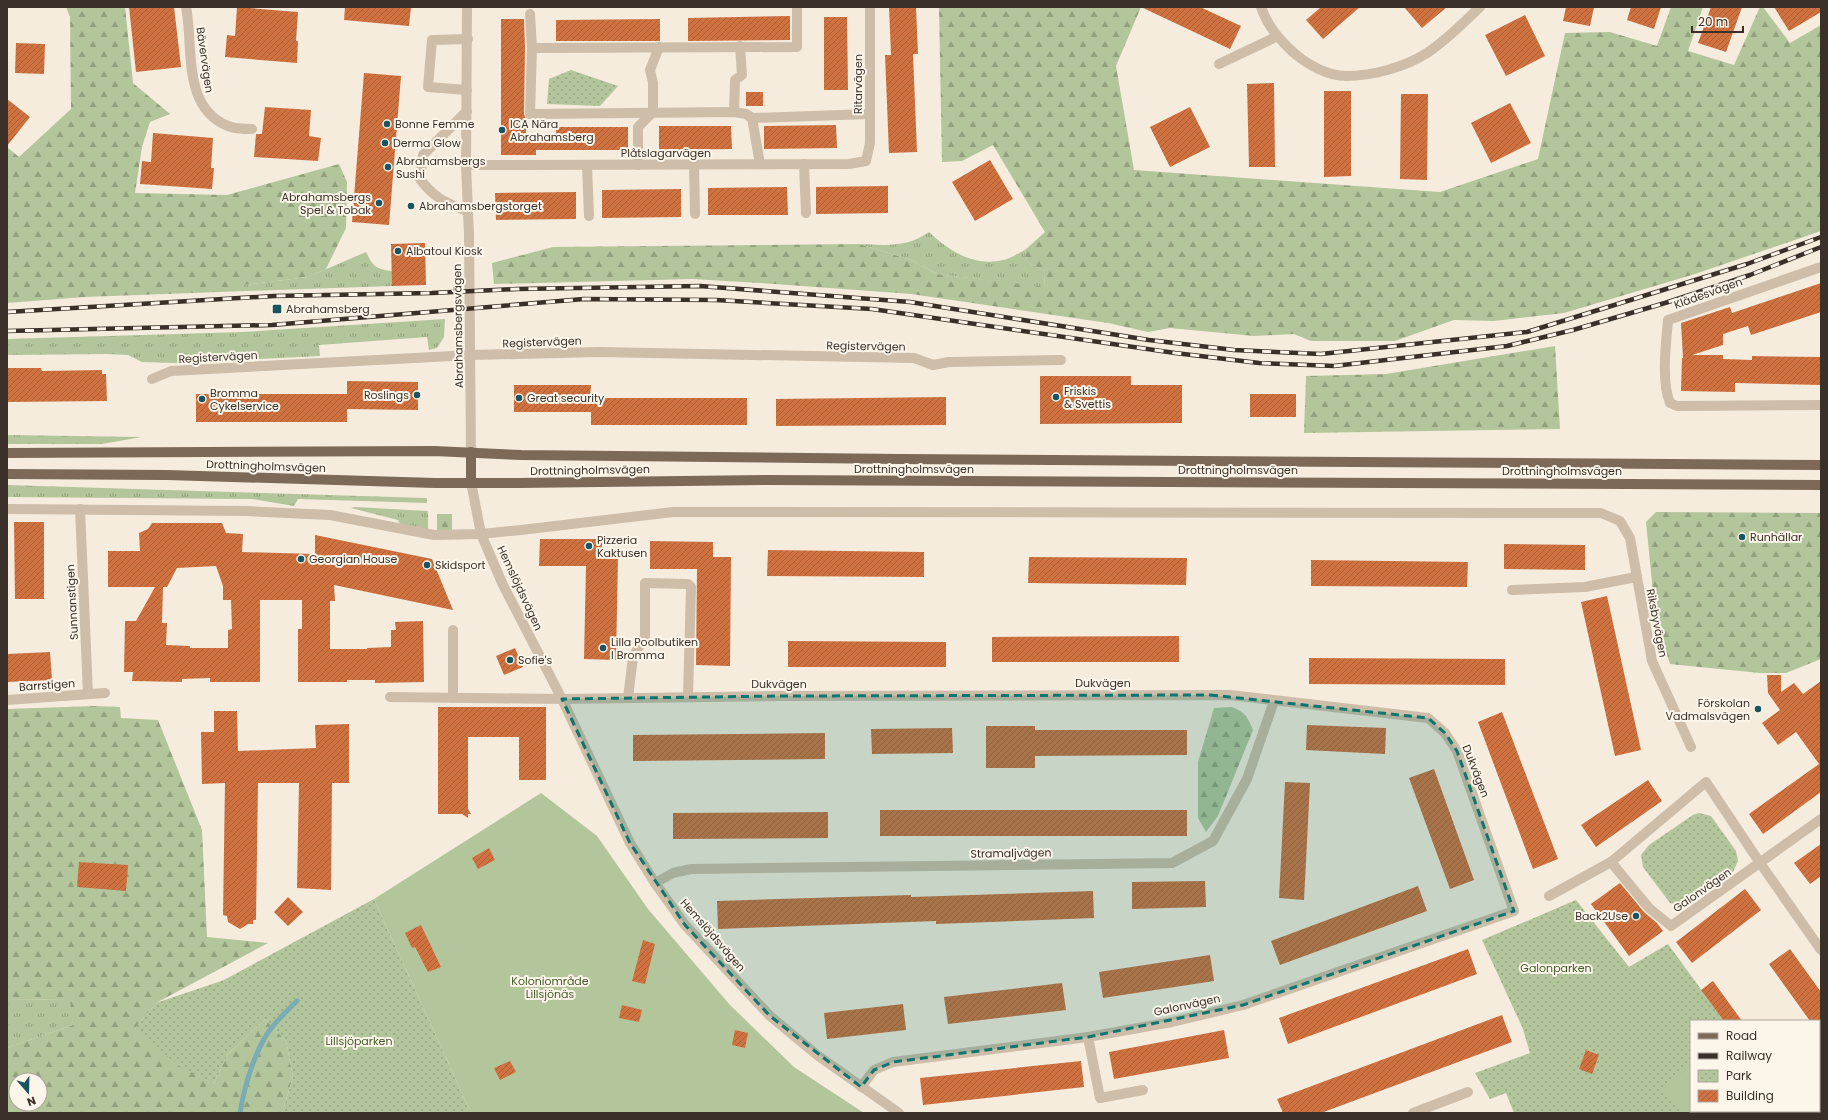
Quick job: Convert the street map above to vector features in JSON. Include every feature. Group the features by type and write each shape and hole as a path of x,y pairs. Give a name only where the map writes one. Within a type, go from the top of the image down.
{"main road":[{"name":"Drottningholmsvägen","path":"7,453 471,452 520,455 877,459 1821,465"},
{"path":"471,452 471,482"},
{"name":"Drottningholmsvägen","path":"7,474 167,475 471,482 775,480 1821,485"}],"street":[{"name":"Bävervägen","path":"186,7 190,54 198,99 216,119 229,127 252,130"},
{"name":"Abrahamsbergsvägen","path":"467,7 468,40 466,165 471,356 471,452"},
{"path":"532,48 740,46 797,47 797,7"},
{"name":"Ritarvägen","path":"866,161 870,143 870,7"},
{"path":"1261,7 1276,37 1299,57 1315,68 1345,76 1376,72 1406,64 1427,53 1450,35 1480,7"},
{"path":"530,14 532,48 530,114 734,112 746,114 752,118 870,114"},
{"path":"1219,64 1276,37"},
{"path":"467,90 428,87 432,40 468,40"},
{"path":"734,112 735,80 742,75 740,46"},
{"path":"638,165 638,127 653,112 653,83 650,70 659,47"},
{"path":"467,111 423,155 420,179 430,193 446,203 467,211"},
{"path":"752,118 760,164"},
{"name":"Plåtslagarvägen","path":"466,165 849,164 866,161"},
{"path":"804,164 806,213"},
{"path":"587,165 589,216"},
{"path":"694,165 695,214"},
{"name":"Klädesvägen","path":"1821,267 1668,320 1666,354 1666,394 1670,403 1677,406 1821,406"},
{"name":"Registervägen","path":"152,379 171,371 471,356 600,352 914,358 933,365 949,362 1060,360"},
{"name":"Hemslöjdsvägen","path":"471,482 481,534 519,617 562,699 630,844 655,883 685,926 770,1016 817,1055 899,1113"},
{"path":"7,509 246,511 330,516 434,535 481,534"},
{"name":"Sunnanstigen","path":"80,509 88,694"},
{"name":"Riksbyvägen","path":"481,534 680,512 1601,513 1620,521 1630,538 1652,662 1691,748"},
{"path":"1512,590 1585,587 1636,577"},
{"path":"628,698 633,657 645,636 645,583 688,584 692,587 688,697"},
{"path":"453,630 454,698"},
{"name":"Barrstigen","path":"7,700 105,693"},
{"name":"Dukvägen","path":"562,699 688,697 1230,695 1428,718 1445,733 1456,751 1514,911"},
{"path":"390,697 562,699"},
{"name":"Stramaljvägen","path":"655,883 673,873 691,869 1172,863 1213,841 1247,779 1274,701"},
{"path":"1549,896 1611,862 1706,782 1760,864 1821,950"},
{"path":"1760,864 1821,819"},
{"name":"Galonvägen","path":"1611,862 1649,908 1671,926 1760,864"},
{"name":"Galonvägen","path":"861,1087 874,1070 892,1062 1088,1037 1172,1022 1243,1006 1514,911"},
{"path":"1088,1037 1100,1098 1142,1090"},
{"path":"1413,1113 1468,1092"}],"highlighted area":[{"path":"1210,695 1428,718 1445,733 1457,751 1514,911 1243,1005 1088,1037 893,1062 874,1070 861,1087 770,1016 685,925 630,843 562,699 780,696"}],"green space":[{"path":"66,7 125,7 133,83 170,114 150,122 142,147 135,193 227,195 339,164 347,182 346,228 326,269 308,277 244,285 246,291 84,297 7,303 7,147 19,157 71,109 70,17"},
{"path":"939,7 1141,7 1116,66 1134,170 1440,192 1538,159 1565,33 1610,32 1657,46 1671,7 1703,7 1688,51 1734,65 1760,7 1763,7 1790,43 1821,25 1821,231 1695,274 1564,313 1494,321 1454,320 1395,341 1311,341 1294,334 1254,336 1170,328 1148,332 1108,323 911,294 775,284 692,279 494,284 492,263 553,247 859,244 911,260 937,274 1044,287 1045,271 1027,262 1025,250 1045,232 993,145 962,161 942,162"},
{"path":"571,70 618,86 600,106 547,104 549,79"},
{"path":"929,232 945,245 963,256 982,261 992,262 1006,259 1025,250 1027,262 1045,271 1044,288 937,274 911,260 859,244 887,245 904,243 912,241"},
{"path":"366,252 375,266 392,271 392,286 246,291 243,285 308,277"},
{"path":"445,319 444,337 437,348 429,350 427,337 319,345 320,356 174,363 142,362 128,355 7,355 7,339 243,332"},
{"path":"1555,346 1560,429 1304,433 1306,376 1386,374"},
{"path":"7,435 142,437 102,444 7,444"},
{"path":"7,485 427,498 427,503 298,499 294,506 252,499 7,497"},
{"path":"351,508 428,511 428,530 401,526 398,520"},
{"path":"1656,512 1821,513 1821,659 1786,673 1760,673 1670,664 1656,622 1646,522"},
{"path":"437,514 452,514 452,530 437,530"},
{"path":"95,706 120,707 121,718 158,720 202,830 207,937 268,943 156,1003 134,1030 214,1083 228,1054 265,1019 286,1041 293,1077 282,1113 7,1113 7,1048 73,1025 70,1000 7,999 7,709"},
{"path":"1232,707 1246,716 1253,730 1218,816 1206,832 1198,818 1198,762 1214,708"},
{"name":"Koloniområde Lillsjönäs","path":"541,793 597,836 648,909 730,1005 794,1067 864,1113 471,1113 374,899"},
{"path":"1699,813 1711,816 1736,851 1738,861 1733,872 1690,904 1677,905 1670,903 1643,867 1641,855 1649,845 1693,815"},
{"name":"Lillsjöparken","path":"374,899 471,1113 282,1113 293,1077 286,1041 265,1019 228,1054 214,1083 182,1068 134,1030 156,1003 224,980"},
{"name":"Galonparken","path":"1576,900 1629,967 1668,944 1723,1020 1690,1020 1690,1112 1791,1113 1514,1113 1506,1093 1490,1099 1475,1073 1530,1053 1523,1029 1482,940"},
{"path":"7,999 71,1000 73,1025 7,1048"},
{"path":"1690,1066 1690,1112 1741,1113 1682,1113 1662,1091"}],"building":[{"path":"129,7 174,7 181,67 136,72"},
{"path":"237,7 298,12 296,41 298,41 297,63 225,57 227,35 235,36"},
{"path":"345,7 411,7 409,26 344,20"},
{"path":"889,7 916,7 918,54 913,54 917,152 889,153 885,55 891,55"},
{"path":"1141,7 1200,7 1241,26 1230,49"},
{"path":"1321,7 1360,7 1323,39 1306,20"},
{"path":"1404,7 1447,7 1422,28"},
{"path":"1566,7 1594,7 1590,26 1563,21"},
{"path":"1631,7 1661,7 1654,29 1627,20"},
{"path":"1711,7 1742,7 1726,52 1698,43"},
{"path":"1774,7 1821,7 1821,12 1789,31"},
{"path":"1525,15 1545,56 1506,76 1485,35"},
{"path":"790,16 790,40 688,41 688,18"},
{"path":"824,17 847,17 848,90 824,90"},
{"path":"501,19 524,19 524,114 526,119 526,135 556,135 556,127 628,127 628,150 536,150 536,155 501,155"},
{"path":"660,19 660,41 556,41 556,20"},
{"path":"16,43 45,44 44,74 15,73"},
{"path":"364,73 401,76 389,225 352,222"},
{"path":"1274,83 1275,167 1249,167 1247,84"},
{"path":"1324,91 1351,91 1351,176 1324,177"},
{"path":"746,92 763,92 763,106 746,106"},
{"path":"1401,94 1428,94 1427,180 1400,179"},
{"path":"7,99 30,117 7,146"},
{"path":"1510,103 1531,143 1491,163 1471,123"},
{"path":"265,107 311,110 309,136 321,138 318,161 254,157 256,134 262,134"},
{"path":"1190,107 1210,147 1170,167 1150,127"},
{"path":"836,125 837,148 764,149 764,126"},
{"path":"659,126 731,126 732,149 659,150"},
{"path":"153,133 213,138 211,168 214,168 212,189 140,184 142,161 151,162"},
{"path":"990,160 1013,199 975,221 952,182"},
{"path":"888,186 888,213 816,214 816,187"},
{"path":"787,187 788,215 708,215 708,188"},
{"path":"681,189 681,217 602,218 602,190"},
{"path":"576,192 576,219 496,220 495,193"},
{"path":"425,243 426,285 392,286 391,244"},
{"path":"1821,283 1821,312 1751,335 1748,326 1723,334 1723,345 1692,355 1723,355 1723,359 1752,360 1752,356 1821,357 1821,385 1735,383 1735,392 1681,391 1683,358 1681,323 1730,307 1732,313"},
{"path":"7,368 41,368 42,371 102,370 102,374 106,374 107,401 7,402"},
{"path":"1040,376 1131,376 1131,385 1182,385 1182,423 1040,424"},
{"path":"347,381 418,382 418,410 347,409 347,422 196,422 196,394 347,394"},
{"path":"514,385 591,385 590,398 747,398 747,425 591,425 591,412 514,412"},
{"path":"1250,394 1296,394 1296,417 1250,417"},
{"path":"946,397 946,425 776,426 776,399"},
{"path":"14,522 44,522 44,599 15,599"},
{"path":"152,523 222,523 226,533 243,534 242,552 315,554 315,535 432,559 453,610 334,585 335,601 330,601 330,649 367,649 391,647 391,630 396,630 395,622 423,621 424,682 375,683 375,680 347,680 347,682 298,682 298,629 302,629 302,600 260,600 260,682 210,682 210,678 182,679 182,682 132,681 133,672 124,672 125,621 136,621 155,587 108,587 108,551 140,551 139,533 148,529","holes":["216,566 223,586 223,600 231,600 232,629 228,630 228,648 190,648 190,646 166,645 167,623 162,623 163,587 167,587 177,568"]},
{"path":"540,539 602,539 602,555 618,555 616,660 584,659 586,566 539,566"},
{"path":"650,541 713,542 713,557 731,557 730,666 696,665 697,569 650,569"},
{"path":"1504,544 1585,545 1585,570 1504,569"},
{"path":"768,550 924,552 924,577 767,576"},
{"path":"1029,557 1187,558 1186,585 1028,583"},
{"path":"1311,560 1468,562 1467,587 1311,586"},
{"path":"1607,596 1641,750 1615,756 1581,602"},
{"path":"1179,636 1179,662 992,662 992,637"},
{"path":"788,641 946,642 946,667 788,667"},
{"path":"515,648 523,667 504,675 496,656"},
{"path":"50,652 52,680 7,682 7,654"},
{"path":"1309,658 1505,659 1505,685 1309,684"},
{"path":"1767,675 1781,675 1781,692 1794,683 1803,694 1821,681 1821,792 1763,834 1749,814 1819,764 1796,732 1778,745 1762,723 1780,710 1768,693"},
{"path":"438,707 546,707 546,780 519,780 519,737 468,737 468,809 471,814 468,814 468,818 462,814 438,814"},
{"path":"214,711 237,711 238,751 316,748 315,725 349,724 349,783 332,783 331,890 297,888 299,783 258,783 256,920 253,920 253,924 248,924 240,929 228,922 227,916 223,915 225,783 202,784 201,732 214,732"},
{"path":"1502,712 1558,859 1533,869 1478,722"},
{"path":"1307,725 1386,728 1385,754 1306,750"},
{"path":"986,726 1035,726 1035,730 1187,730 1187,755 1035,756 1035,768 986,768"},
{"path":"952,728 953,753 872,754 871,729"},
{"path":"825,733 825,759 633,761 633,735"},
{"path":"1434,769 1474,880 1450,889 1409,778"},
{"path":"1648,780 1662,801 1596,847 1581,825"},
{"path":"1285,782 1310,783 1304,900 1279,898"},
{"path":"880,810 1187,810 1187,836 880,836"},
{"path":"828,812 828,838 673,839 673,813"},
{"path":"1821,844 1821,876 1810,884 1794,863"},
{"path":"489,848 495,860 478,869 472,858"},
{"path":"79,862 128,865 126,891 77,887"},
{"path":"1205,881 1206,907 1132,909 1132,882"},
{"path":"1620,883 1644,912 1657,923 1663,931 1629,956 1591,904"},
{"path":"1418,886 1427,911 1280,965 1271,941"},
{"path":"1745,889 1761,910 1692,963 1676,942"},
{"path":"1093,891 1094,918 936,924 936,921 718,929 717,901"},
{"path":"288,897 303,912 288,926 274,912"},
{"path":"421,925 441,967 428,972 415,947 412,948 405,933"},
{"path":"643,940 655,944 645,984 632,981"},
{"path":"1468,949 1477,974 1288,1044 1279,1018"},
{"path":"1790,949 1821,992 1821,1021 1809,1020 1769,964"},
{"path":"1210,955 1214,981 1103,998 1099,972"},
{"path":"1713,981 1741,1020 1723,1020 1701,990"},
{"path":"1062,983 1066,1010 948,1024 944,997"},
{"path":"903,1004 906,1030 827,1039 824,1013"},
{"path":"622,1005 642,1010 639,1022 619,1018"},
{"path":"1502,1015 1512,1042 1321,1113 1283,1113 1277,1099"},
{"path":"735,1030 748,1033 745,1048 732,1045"},
{"path":"1224,1030 1229,1058 1114,1079 1109,1052"},
{"path":"1586,1050 1599,1055 1592,1074 1579,1069"},
{"path":"510,1061 516,1072 500,1080 494,1068"},
{"path":"1081,1061 1084,1087 923,1105 920,1078"}],"waterway":[{"path":"240,1113 249,1075 264,1039 279,1018 297,1001"}],"railway":[{"path":"7,312 274,296 432,293 517,289 700,286 910,302 1149,340 1234,350 1321,354 1527,332 1747,264 1821,237"},
{"path":"7,331 272,325 584,299 716,300 872,309 1175,353 1259,363 1334,366 1507,346 1573,330 1665,303 1750,275 1821,247"}],"place":[{"name":"Bonne Femme","path":"387,124"},
{"name":"ICA Nära Abrahamsberg","path":"502,130"},
{"name":"Derma Glow","path":"385,143"},
{"name":"Abrahamsbergs Sushi","path":"388,167"},
{"name":"Abrahamsbergs Spel & Tobak","path":"379,203"},
{"name":"Abrahamsbergstorget","path":"411,206"},
{"name":"Albatoul Kiosk","path":"398,251"},
{"name":"Abrahamsberg","path":"277,309"},
{"name":"Roslings","path":"417,395"},
{"name":"Friskis & Svettis","path":"1056,397"},
{"name":"Great security","path":"519,398"},
{"name":"Bromma Cykelservice","path":"202,399"},
{"name":"Runhällar","path":"1742,537"},
{"name":"Pizzeria Kaktusen","path":"589,546"},
{"name":"Georgian House","path":"301,559"},
{"name":"Skidsport","path":"427,565"},
{"name":"Lilla Poolbutiken I Bromma","path":"603,648"},
{"name":"Sofie's","path":"510,660"},
{"name":"Förskolan Vadmalsvägen","path":"1758,709"},
{"name":"Back2Use","path":"1636,916"}]}
